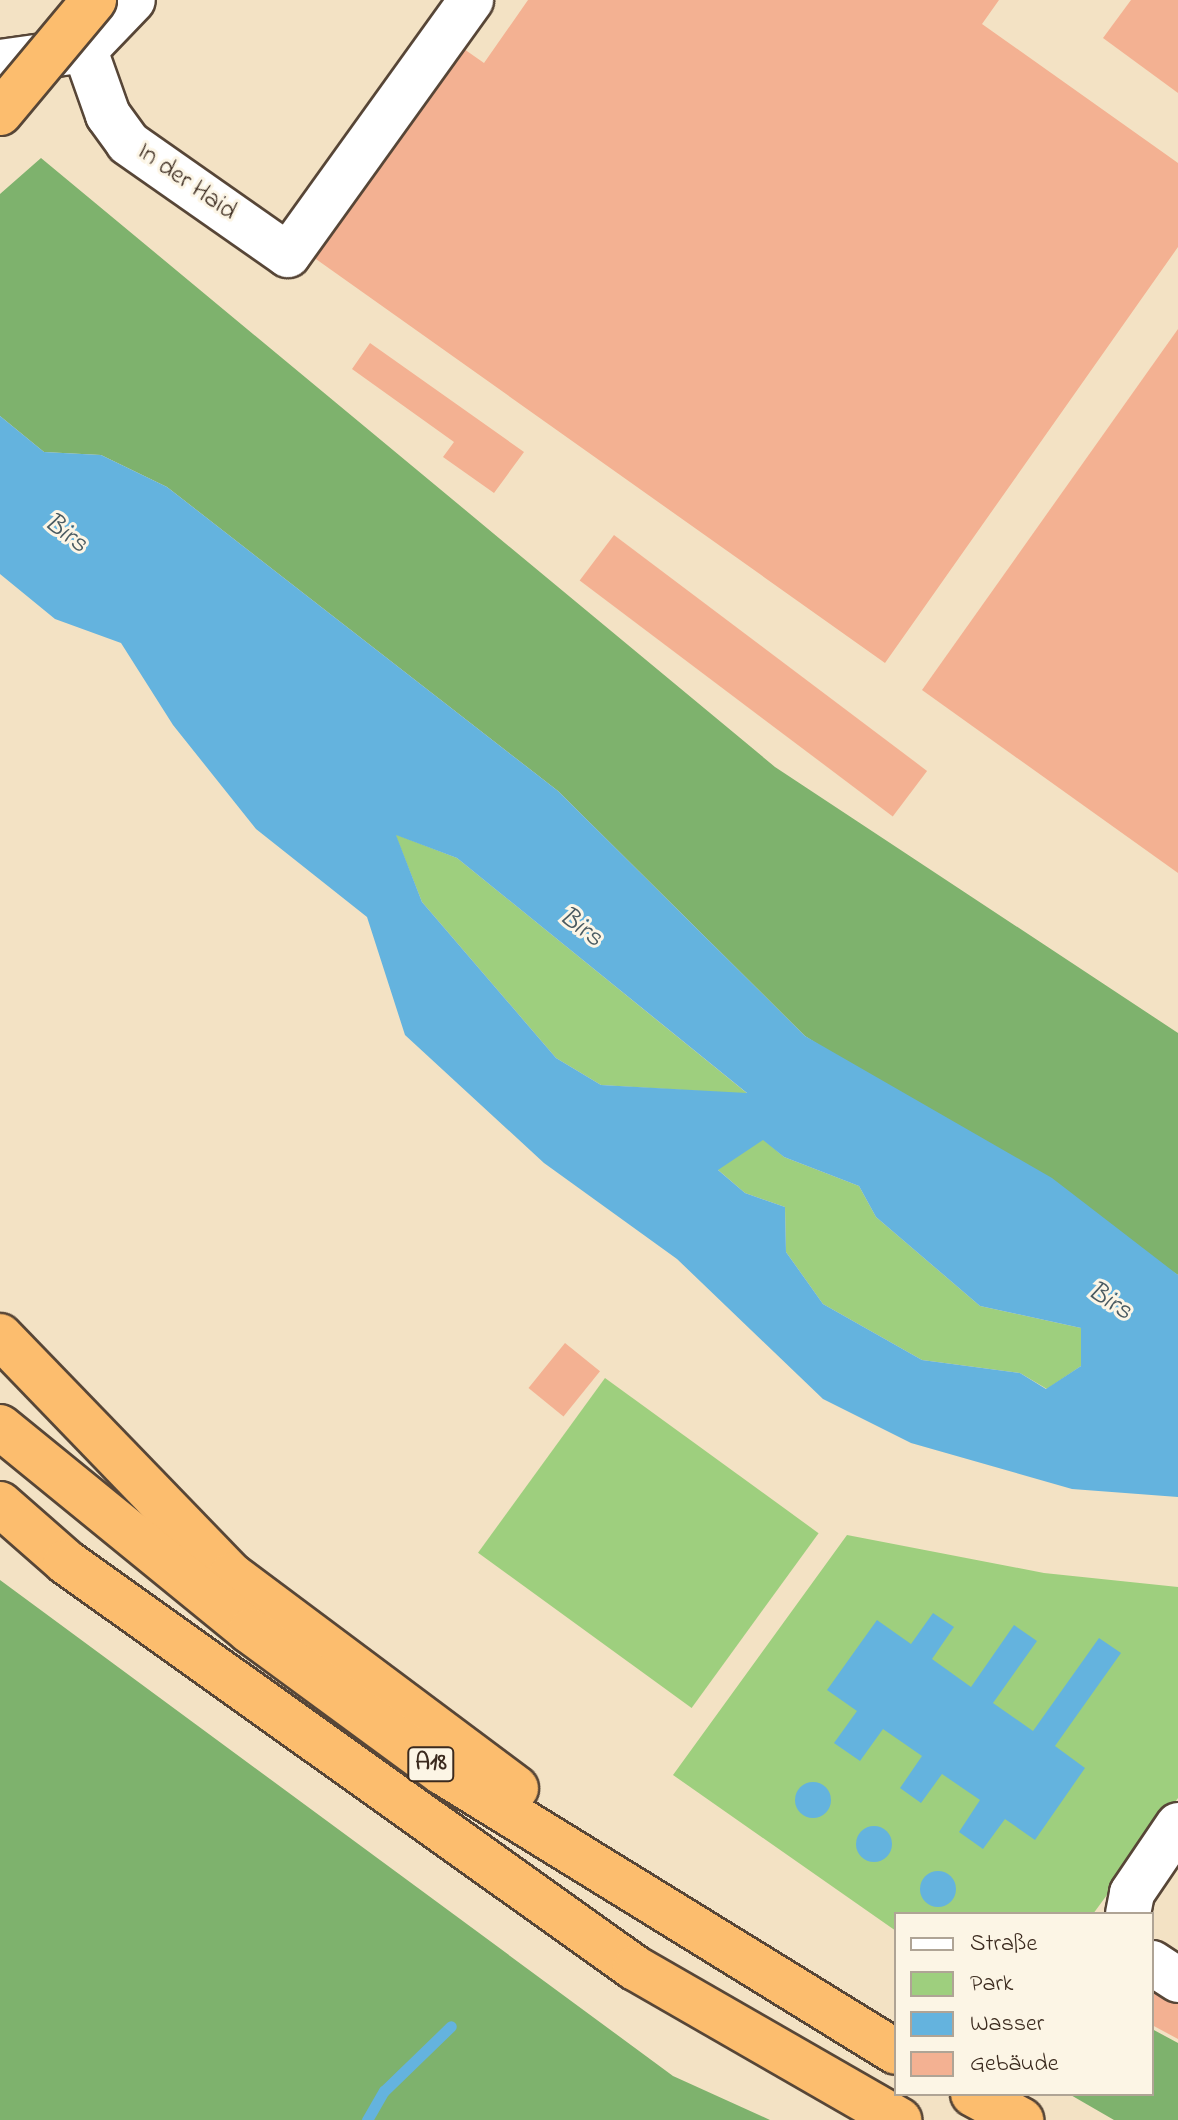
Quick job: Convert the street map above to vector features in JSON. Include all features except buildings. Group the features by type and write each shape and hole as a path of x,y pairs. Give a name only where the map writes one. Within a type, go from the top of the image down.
{"main road":[{"path":"0,113 94,0"},
{"path":"0,1336 231,1575 538,1804 664,1913"},
{"name":"A18","path":"0,1427 250,1631 442,1772 664,1913 894,2051"},
{"name":"A18","path":"0,1504 66,1562 635,1968 899,2120"},
{"path":"0,1540 322,1781 525,1918 635,1968"},
{"path":"977,2096 1021,2120"}],"street":[{"path":"0,62 85,50 133,0"},
{"name":"In der Haid","path":"85,50 108,115 128,143 288,255 471,0"},
{"path":"1128,1912 1132,1893 1178,1825"},
{"path":"1154,1964 1178,1980"}],"green space":[{"path":"41,158 775,767 1178,1033 1178,1275 805,1036 558,791 167,487 101,455 44,452 0,416 0,194"},
{"path":"395,834 457,858 748,1094 601,1085 556,1058 422,902"},
{"path":"763,1139 784,1157 859,1186 876,1217 980,1306 1081,1328 1081,1366 1047,1389 1020,1373 922,1360 823,1304 786,1252 785,1207 745,1193 717,1169"},
{"path":"605,1378 819,1533 692,1708 478,1553"},
{"path":"847,1535 1044,1573 1178,1587 1178,1798 1094,1912 894,1912 894,1930 673,1775"},
{"path":"0,1580 673,2076 770,2120 0,2120"},
{"path":"1154,2030 1178,2043 1178,2120 1114,2120 1072,2096 1154,2096"}],"water":[{"name":"Birs","path":"0,416 44,452 101,455 167,487 558,791 805,1036 1052,1178 1178,1275 1178,1497 1072,1489 911,1443 823,1399 677,1259 544,1163 405,1035 367,917 256,829 173,725 121,643 55,619 0,574","holes":["396,835 457,858 747,1093 601,1085 556,1058 422,902","763,1140 784,1157 859,1186 876,1217 980,1306 1081,1328 1081,1366 1046,1389 1020,1373 922,1360 823,1304 786,1252 785,1207 745,1193 718,1170"]},
{"path":"933,1613 954,1627 932,1659 971,1687 1014,1625 1037,1641 993,1703 1033,1731 1099,1638 1121,1653 1055,1746 1085,1768 1035,1840 1005,1819 983,1849 959,1832 980,1800 942,1774 921,1803 900,1788 922,1756 883,1729 860,1761 834,1743 857,1711 827,1690 877,1620 911,1644"},
{"path":"813,1782 825,1788 831,1800 825,1812 813,1818 801,1812 795,1800 801,1788"},
{"path":"874,1826 886,1832 892,1844 886,1856 874,1862 862,1856 856,1844 862,1832"},
{"path":"938,1871 950,1877 956,1889 950,1901 938,1907 926,1901 920,1889 926,1877"}],"waterway":[{"path":"367,2120 384,2091 451,2026"}]}
